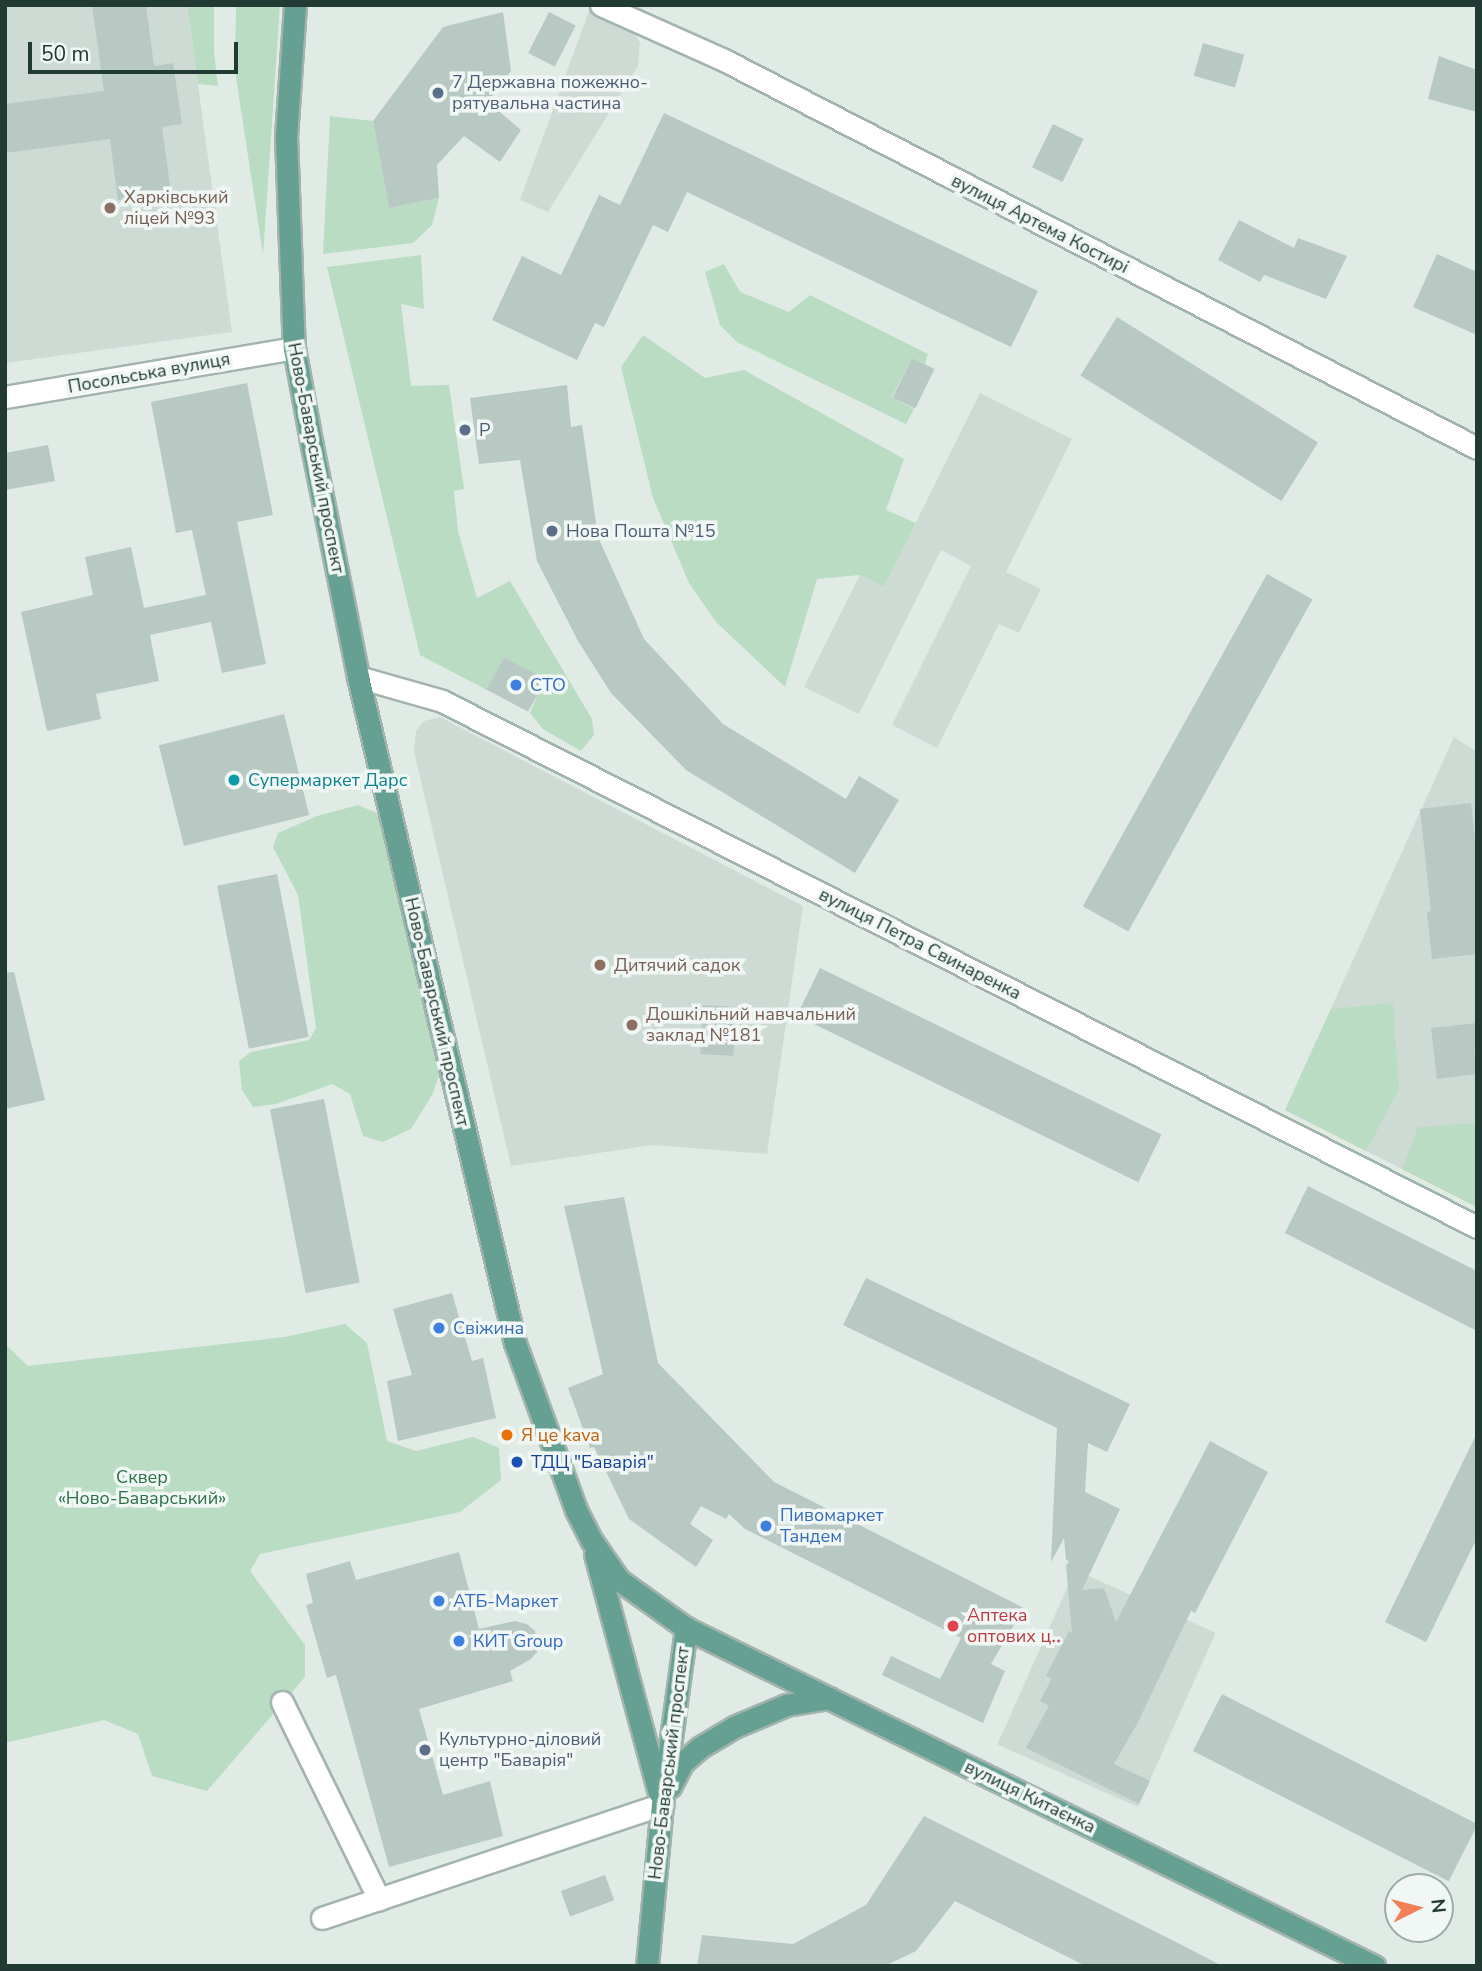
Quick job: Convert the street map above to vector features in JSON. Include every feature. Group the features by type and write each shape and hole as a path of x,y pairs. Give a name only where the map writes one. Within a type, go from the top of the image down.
{"main road":[{"name":"Ново-Баварський проспект","path":"295,5 286,136 294,348 358,677 515,1343 576,1510 592,1542 619,1580 686,1628 662,1804 647,1966"},
{"path":"592,1542 662,1804"},
{"name":"вулиця Китаєнка","path":"686,1628 1374,1966"},
{"path":"662,1804 682,1763 699,1748 734,1727 786,1705 829,1698"}],"street":[{"name":"вулиця Артема Костирі","path":"601,5 724,60 1477,448"},
{"name":"Посольська вулиця","path":"5,397 294,348"},
{"name":"вулиця Петра Свинаренка","path":"358,677 442,701 1477,1227"},
{"path":"282,1702 379,1899"},
{"path":"322,1918 662,1804"}],"shaded area":[{"name":"Харківський ліцей №93","path":"5,5 187,5 232,332 5,363"},
{"path":"589,11 634,32 640,43 638,66 548,212 520,200"},
{"path":"980,393 1072,439 1006,572 1041,589 1019,633 999,624 937,748 892,725 971,566 941,550 859,714 804,687 860,575 884,587"},
{"name":"Дошкільний навчальний заклад №181","path":"440,717 803,906 767,1154 653,1145 511,1166 414,751 416,731 424,721"},
{"path":"1454,737 1477,752 1477,1207 1285,1110"},
{"path":"1075,1570 1216,1633 1138,1807 997,1744"}],"green space":[{"path":"187,5 214,5 214,52 218,86 198,84"},
{"path":"236,5 280,5 263,255 235,70"},
{"path":"330,116 373,121 389,208 439,198 432,225 413,243 323,254"},
{"path":"421,255 424,309 401,304 411,386 449,385 464,489 454,491 458,531 477,598 510,581 592,719 594,735 581,751 543,729 530,713 544,679 504,657 487,690 420,655 327,267"},
{"path":"724,264 740,292 789,312 810,295 928,354 925,364 912,358 892,397 914,409 906,424 737,342 720,325 705,272"},
{"path":"643,335 705,378 744,370 904,459 886,510 916,523 884,587 860,575 817,579 785,687 716,622 689,583 653,498 621,367"},
{"path":"358,805 384,816 442,1068 432,1095 411,1129 383,1142 363,1136 350,1094 332,1084 276,1104 253,1107 242,1090 239,1061 251,1052 309,1040 316,1028 298,895 273,847 278,833 317,816"},
{"path":"1393,1003 1399,1089 1366,1151 1285,1110 1331,1009"},
{"path":"1477,1123 1477,1207 1402,1169 1418,1127"},
{"name":"Сквер «Ново-Баварський»","path":"345,1324 367,1343 387,1441 416,1451 473,1437 499,1448 501,1480 460,1512 260,1554 250,1571 305,1645 305,1677 207,1791 152,1776 138,1734 104,1720 5,1743 5,1344 28,1366 284,1337"}],"building":[{"path":"92,5 146,5 154,66 173,63 182,124 162,127 171,193 118,200 110,139 5,153 5,104 104,91"},
{"name":"7 Державна пожежно- рятувальна частина","path":"503,12 511,71 488,102 521,130 500,162 464,136 437,165 439,198 389,208 373,121 443,27"},
{"path":"549,12 576,26 555,67 528,53"},
{"path":"1203,43 1244,55 1235,88 1194,76"},
{"path":"1439,56 1477,70 1477,112 1428,99"},
{"path":"664,113 1038,291 1011,347 687,192 668,232 653,225 604,327 595,323 577,360 492,320 522,256 561,275 599,195 620,205"},
{"path":"1053,124 1084,139 1063,182 1032,167"},
{"path":"1239,220 1294,248 1298,238 1347,256 1326,299 1264,275 1260,282 1218,260"},
{"path":"1437,254 1477,272 1477,335 1413,307"},
{"path":"1117,317 1318,443 1281,501 1080,376"},
{"path":"912,358 934,369 915,409 893,398"},
{"path":"247,383 273,515 237,522 266,664 222,673 211,622 150,635 159,681 96,694 101,719 47,731 21,612 93,595 85,557 131,547 144,608 206,595 192,530 176,533 151,402"},
{"path":"567,385 571,427 582,425 598,537 644,639 723,724 846,799 859,776 899,800 855,873 686,770 611,693 578,641 537,561 520,460 479,464 470,398"},
{"path":"48,445 55,481 5,490 5,453"},
{"path":"1267,574 1312,599 1128,932 1083,906"},
{"name":"СТО","path":"504,657 545,679 528,712 487,690"},
{"name":"Супермаркет Дарс","path":"284,714 309,815 184,846 159,745"},
{"path":"1471,803 1477,860 1477,954 1432,959 1427,912 1431,911 1420,809"},
{"path":"277,874 309,1037 249,1049 217,886"},
{"path":"820,968 1162,1135 1138,1182 797,1016"},
{"path":"14,972 45,1100 5,1109 5,973"},
{"path":"703,1005 736,1007 733,1056 700,1054"},
{"path":"1477,1023 1477,1048 1474,1048 1477,1074 1437,1079 1431,1028"},
{"path":"324,1099 360,1283 306,1293 270,1109"},
{"path":"1308,1186 1477,1271 1477,1331 1285,1233"},
{"path":"624,1197 658,1363 774,1482 1024,1608 991,1664 1005,1671 983,1723 882,1675 891,1656 940,1679 961,1638 745,1529 729,1514 726,1519 701,1506 690,1524 713,1540 696,1567 629,1519 594,1447 590,1448 568,1388 603,1374 564,1206"},
{"path":"866,1278 1130,1404 1107,1452 1088,1443 1085,1492 1120,1509 1082,1590 1104,1588 1116,1622 1210,1441 1268,1472 1195,1613 1191,1611 1137,1724 1114,1764 1150,1781 1139,1804 1026,1748 1049,1706 1040,1701 1052,1678 1046,1676 1069,1631 1072,1633 1066,1566 1069,1561 1066,1560 1064,1538 1051,1562 1057,1428 843,1325"},
{"path":"452,1293 472,1361 483,1358 496,1418 398,1441 387,1381 412,1375 393,1309"},
{"path":"1477,1433 1477,1538 1426,1642 1385,1622"},
{"path":"459,1552 479,1629 515,1621 527,1624 535,1631 538,1642 537,1652 531,1659 510,1671 513,1681 419,1709 443,1795 490,1781 503,1836 389,1867 336,1675 327,1678 306,1605 313,1603 306,1574 350,1561 356,1580"},
{"path":"1222,1694 1477,1826 1453,1873 1432,1873 1193,1751"},
{"path":"924,1816 1222,1966 1086,1966 955,1901 916,1951 885,1966 697,1966 702,1935 793,1944 866,1905"},
{"path":"605,1875 614,1900 570,1916 561,1891"}],"place":[{"name":"7 Державна пожежно- рятувальна частина","path":"438,93"},
{"name":"Харківський ліцей №93","path":"110,208"},
{"name":"Р","path":"465,430"},
{"name":"Нова Пошта №15","path":"552,531"},
{"name":"СТО","path":"516,685"},
{"name":"Супермаркет Дарс","path":"234,780"},
{"name":"Дитячий садок","path":"600,965"},
{"name":"Дошкільний навчальний заклад №181","path":"632,1025"},
{"name":"Свіжина","path":"439,1328"},
{"name":"Я це kava","path":"507,1435"},
{"name":"ТДЦ \"Баварія\"","path":"517,1462"},
{"name":"Пивомаркет Тандем","path":"766,1526"},
{"name":"АТБ-Маркет","path":"439,1601"},
{"name":"Аптека оптових ц‥","path":"953,1626"},
{"name":"КИТ Group","path":"459,1641"},
{"name":"Культурно-діловий центр \"Баварія\"","path":"425,1750"}]}
